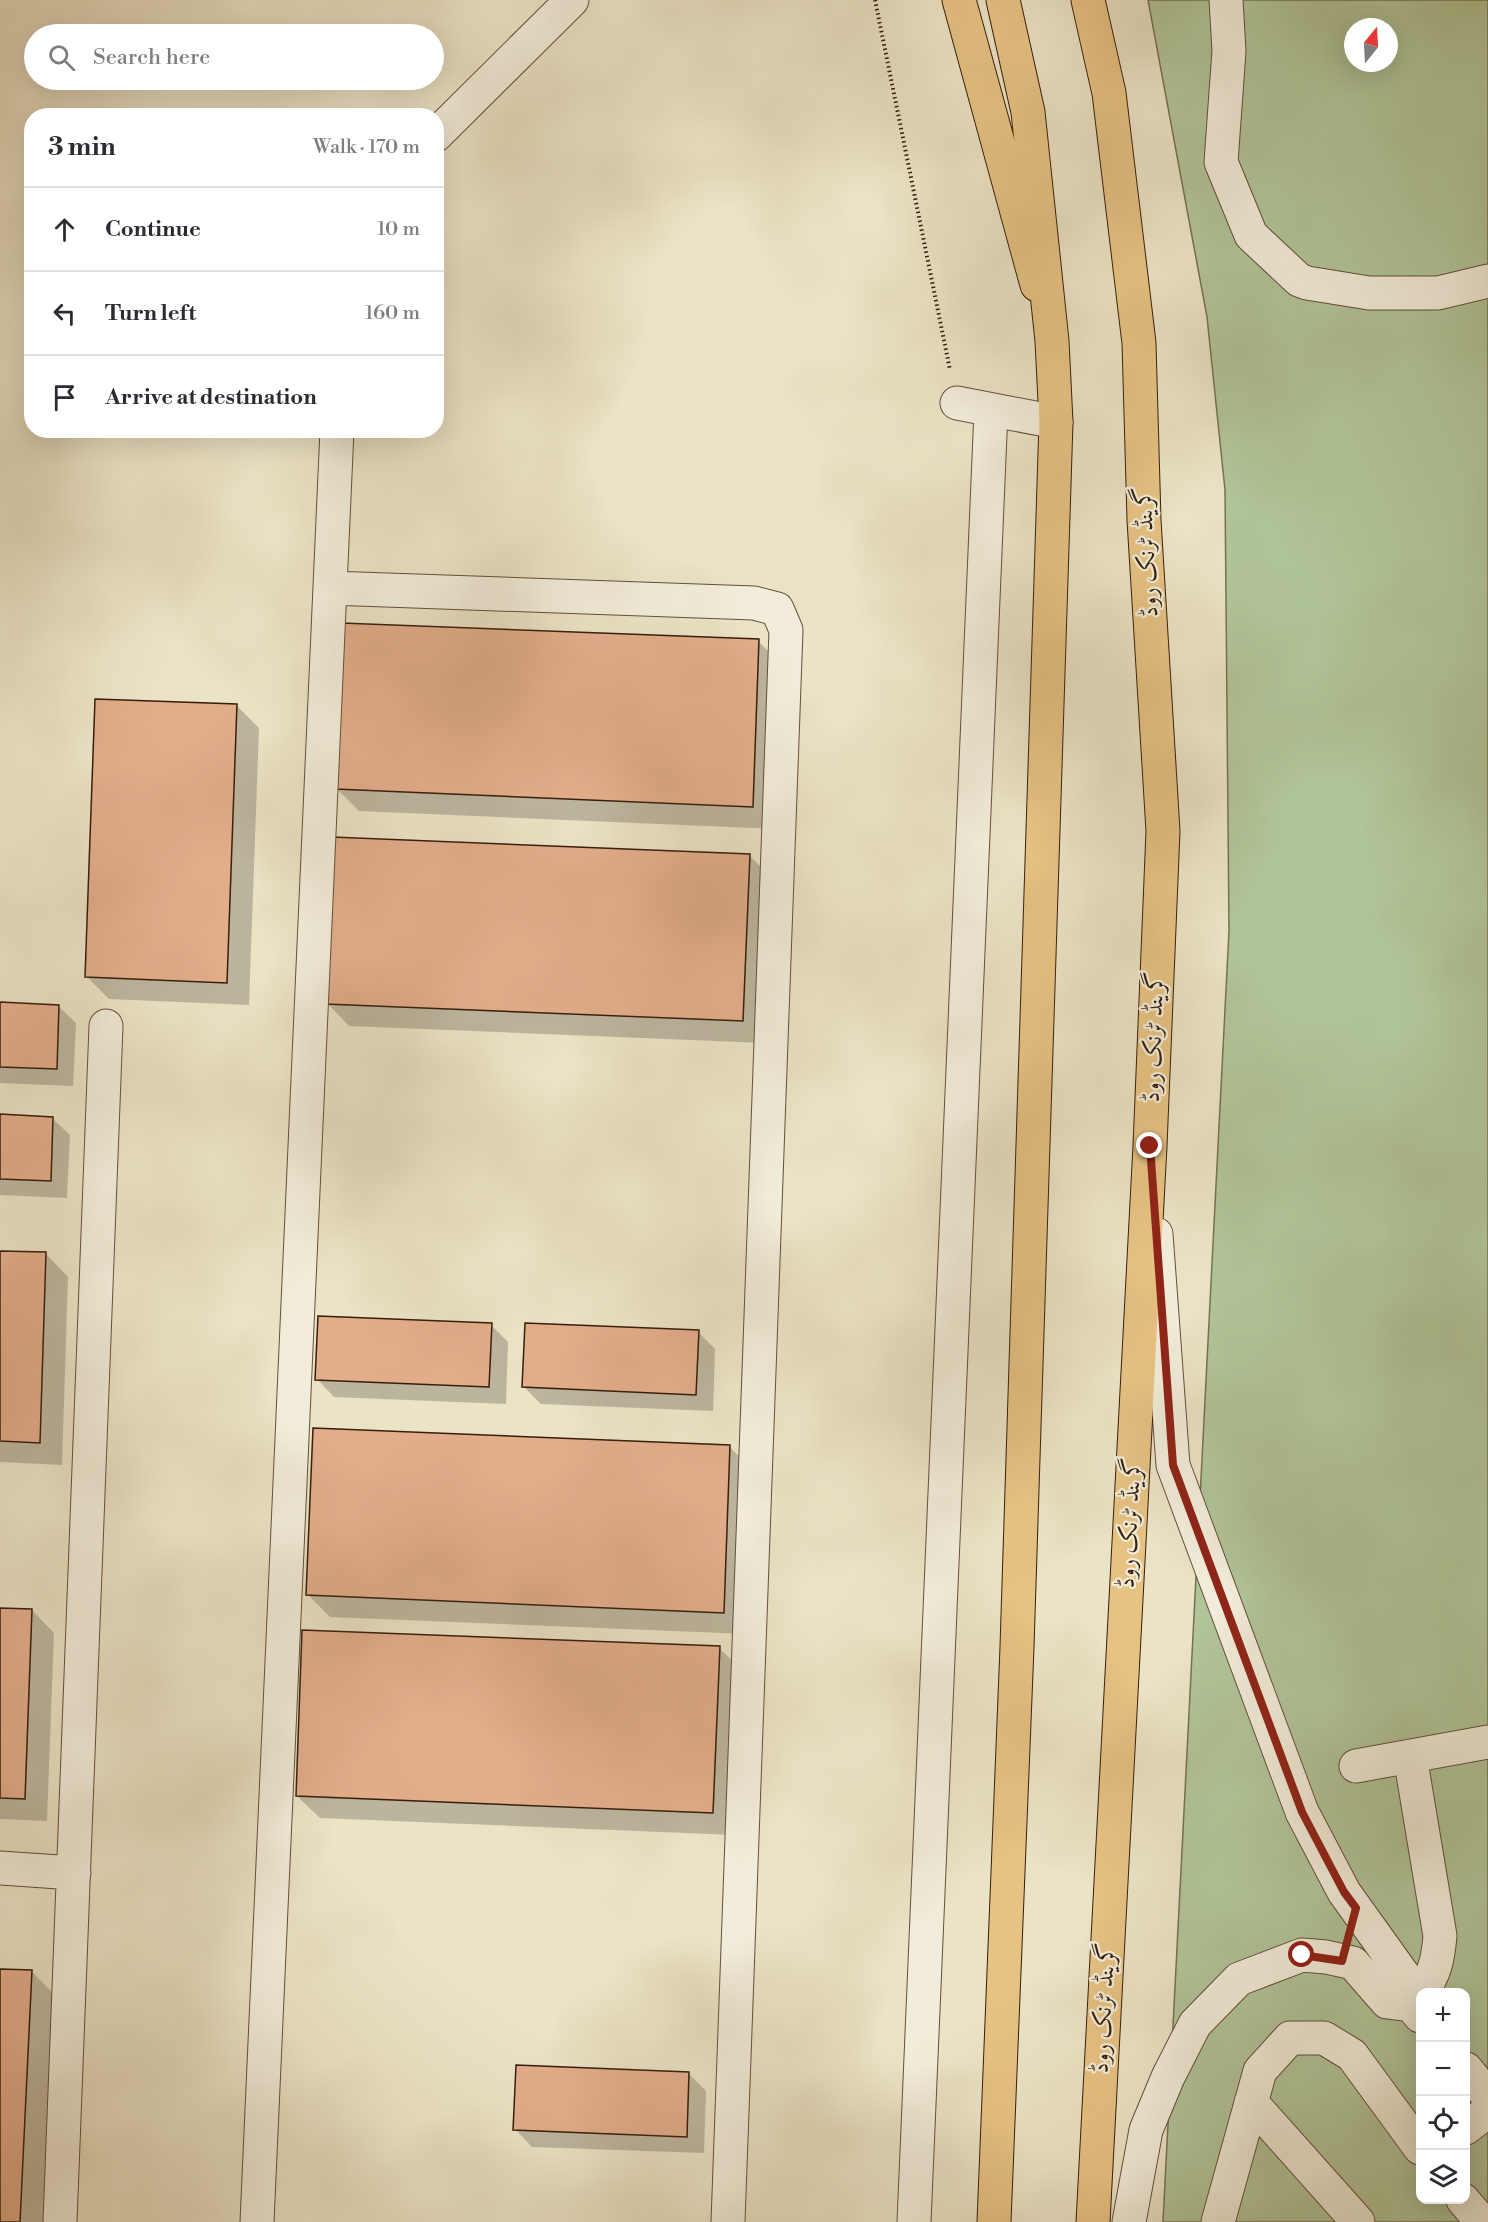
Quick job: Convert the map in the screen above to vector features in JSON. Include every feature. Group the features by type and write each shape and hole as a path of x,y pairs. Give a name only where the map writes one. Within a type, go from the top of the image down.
{"main road":[{"path":"958,0 1052,341"},
{"path":"994,2222 1017,1635 1056,422 1052,341 1028,112 1003,0"},
{"name":"گرینڈ ٹرنک روڈ","path":"1088,0 1109,93 1139,344 1144,520 1163,831 1150,1146 1093,2222"}],"street":[{"path":"444,127 572,0"},
{"path":"1226,0 1229,51 1221,162 1251,235 1299,280 1307,283 1369,293 1438,293 1488,281"},
{"path":"957,403 1056,422"},
{"path":"914,2222 991,411"},
{"path":"257,2222 337,438"},
{"path":"330,588 754,603 777,609 786,630 728,2222"},
{"path":"60,2222 106,1026"},
{"path":"1150,1146 1173,1465 1302,1812 1344,1892 1407,1980 1416,1997"},
{"path":"1356,1766 1488,1742"},
{"path":"1410,1756 1440,1936 1438,1964 1426,1988"},
{"path":"0,1868 74,1873"},
{"path":"1342,1961 1356,1908"},
{"path":"1129,2222 1146,2130 1168,2077 1195,2024 1239,1979 1302,1955 1353,1963 1387,2002 1416,2001"},
{"path":"1218,2222 1260,2071 1290,2038 1324,2038 1352,2055 1416,2143"},
{"path":"1470,2074 1488,2096"},
{"path":"1251,2102 1358,2222"},
{"path":"1470,2125 1488,2111"},
{"path":"1467,2204 1482,2222"}],"green space":[{"path":"1148,0 1488,0 1488,2222 1163,2222 1229,931 1225,490 1207,317"}],"building":[{"path":"341,623 759,639 753,807 335,789"},
{"path":"95,699 237,704 227,983 85,977"},
{"path":"332,837 750,854 743,1021 325,1004"},
{"path":"0,1002 59,1005 57,1069 0,1067"},
{"path":"0,1114 53,1117 51,1181 0,1179"},
{"path":"0,1251 46,1252 40,1443 0,1441"},
{"path":"318,1316 492,1323 489,1387 315,1380"},
{"path":"525,1323 699,1330 696,1395 522,1387"},
{"path":"313,1428 730,1445 724,1613 306,1595"},
{"path":"0,1608 32,1609 25,1799 0,1798"},
{"path":"302,1630 720,1646 713,1813 296,1796"},
{"path":"0,1969 32,1970 20,2222 0,2222"},
{"path":"516,2065 689,2072 687,2137 513,2130"}],"route":[{"path":"1150,1146 1173,1465 1302,1812 1344,1892 1356,1908 1342,1961 1302,1955"}]}
